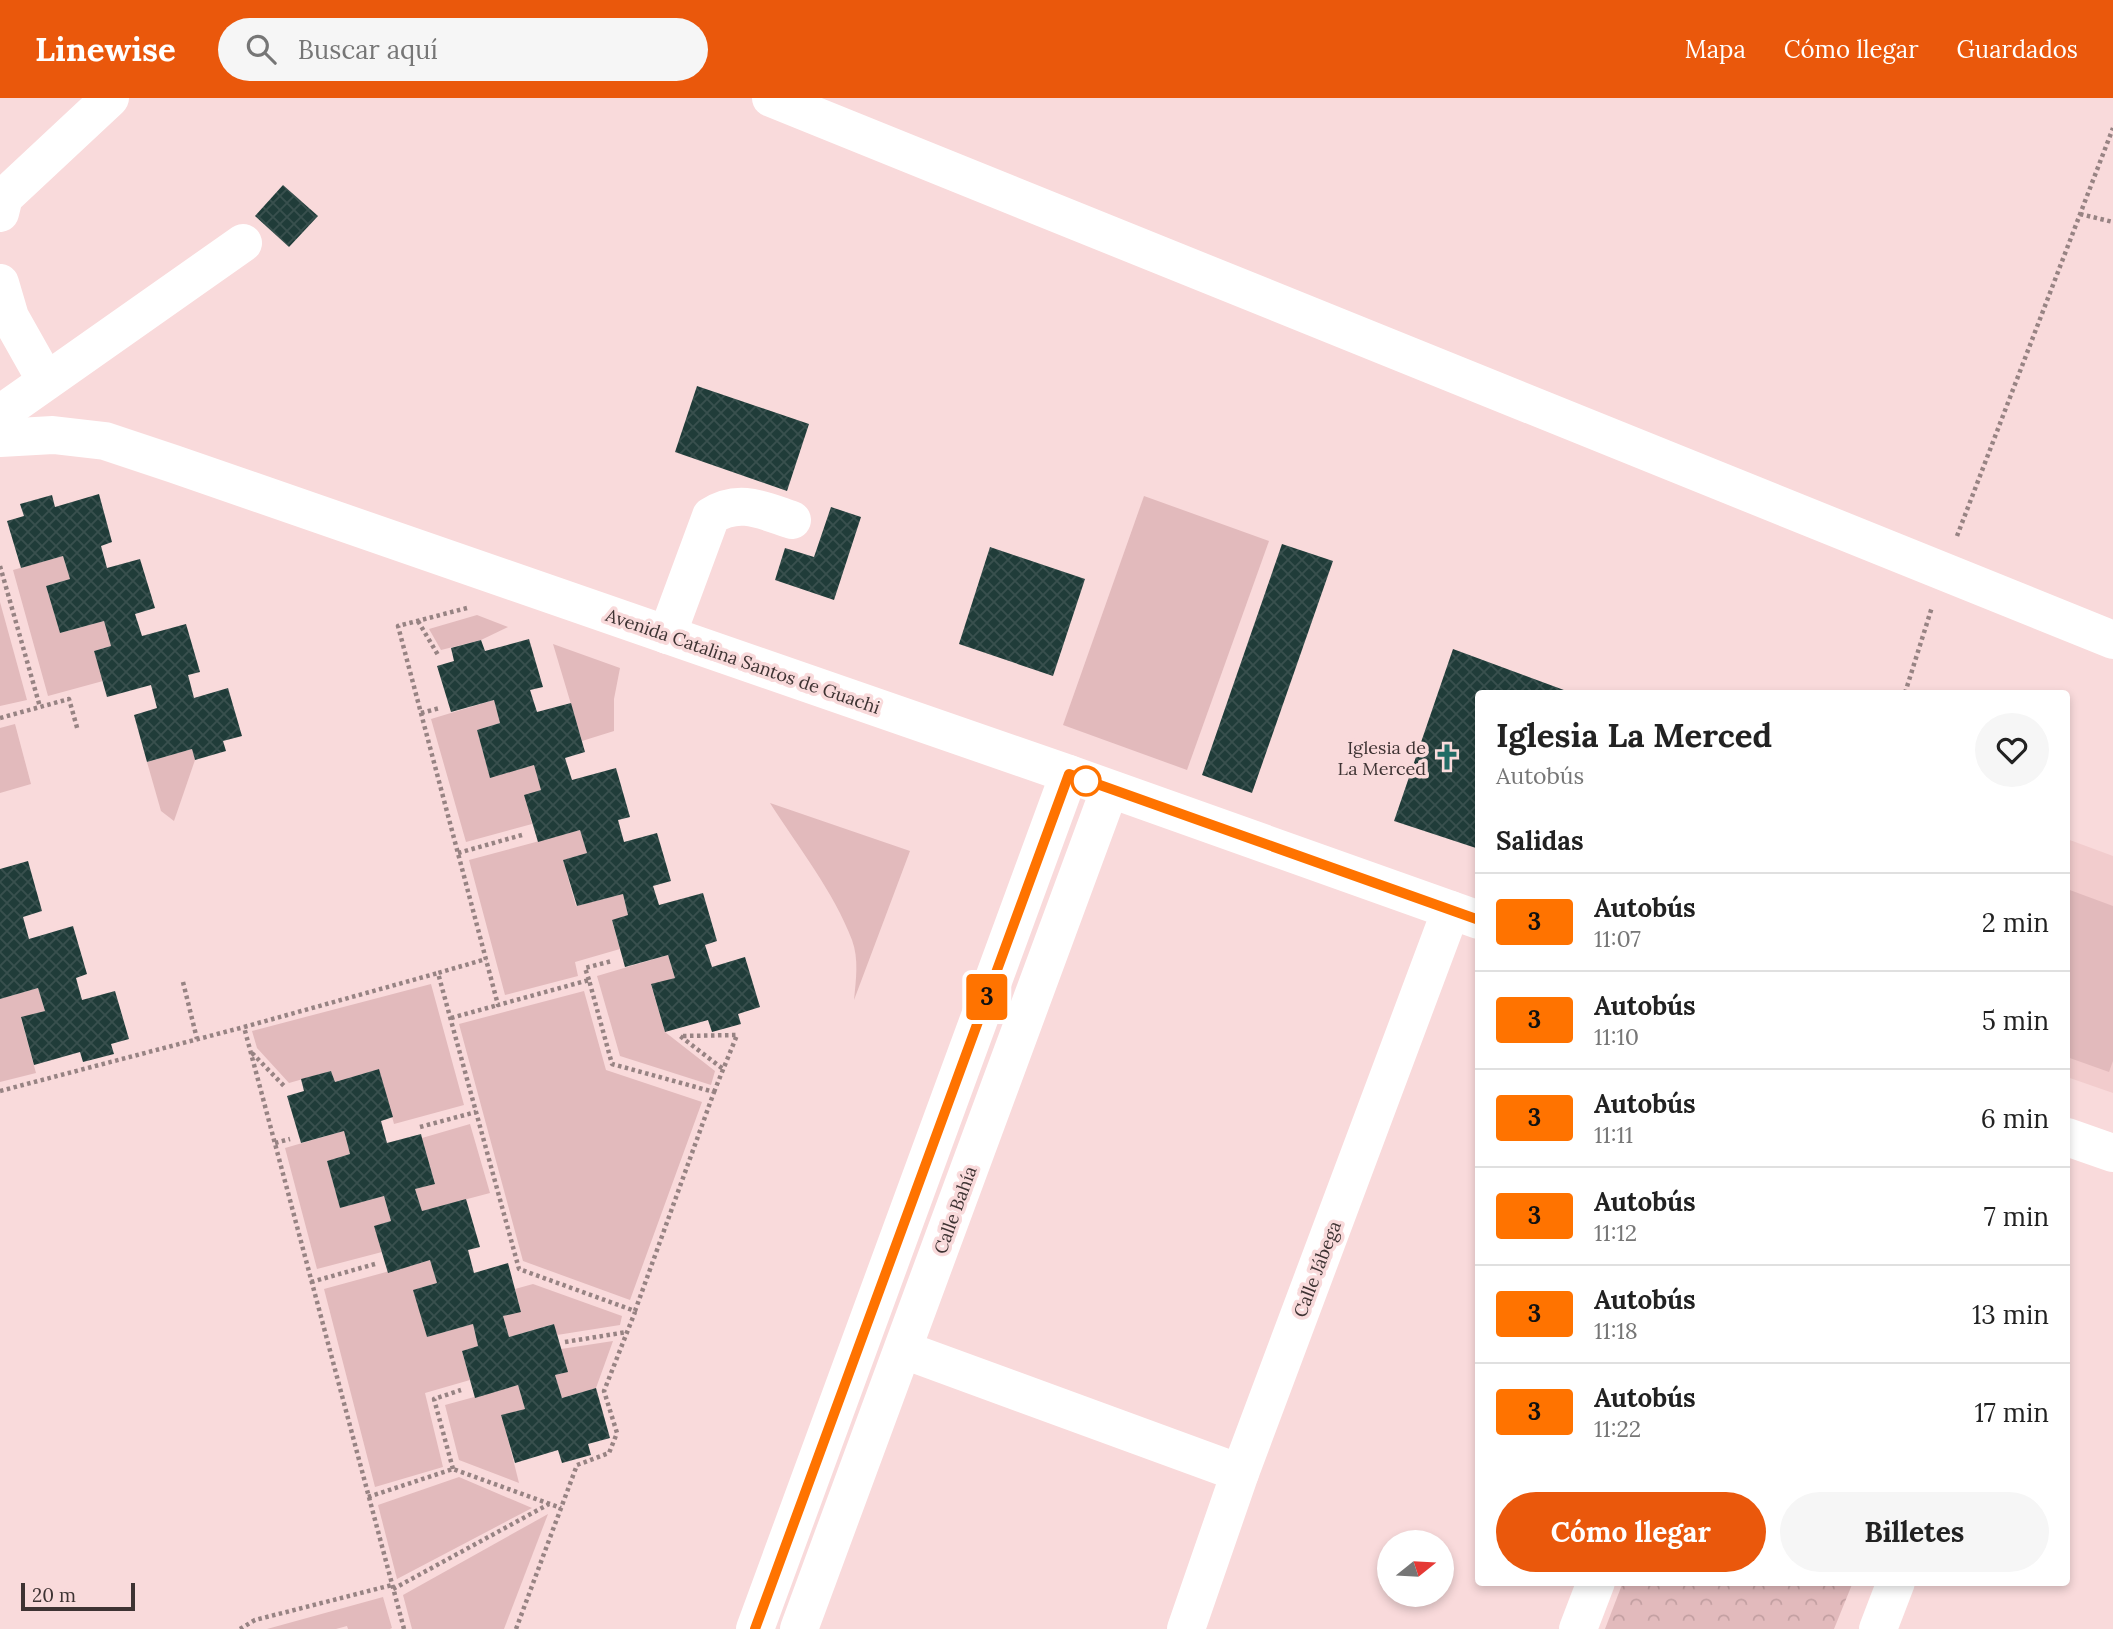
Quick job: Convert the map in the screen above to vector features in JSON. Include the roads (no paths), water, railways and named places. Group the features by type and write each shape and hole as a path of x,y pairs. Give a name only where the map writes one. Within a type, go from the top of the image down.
{"street":[{"path":"0,212 4,197 110,98"},
{"path":"771,98 2113,640"},
{"path":"0,414 243,243"},
{"path":"0,283 10,317 46,381"},
{"name":"Avenida Catalina Santos de Guachi","path":"0,438 53,435 105,441 1069,774 1109,791 1465,915"},
{"path":"667,635 711,516 724,508 745,504 792,520"},
{"path":"755,1629 1069,774"},
{"name":"Calle Bahía","path":"799,1629 1109,791"},
{"name":"Calle Jábega","path":"1186,1629 1240,1473 1465,915"},
{"path":"2070,1138 2113,1153"},
{"path":"904,1350 1240,1473"},
{"path":"1578,1629 1594,1586"},
{"path":"1878,1629 1894,1586"}],"place":[{"name":"Iglesia de La Merced","path":"1447,757"}]}
